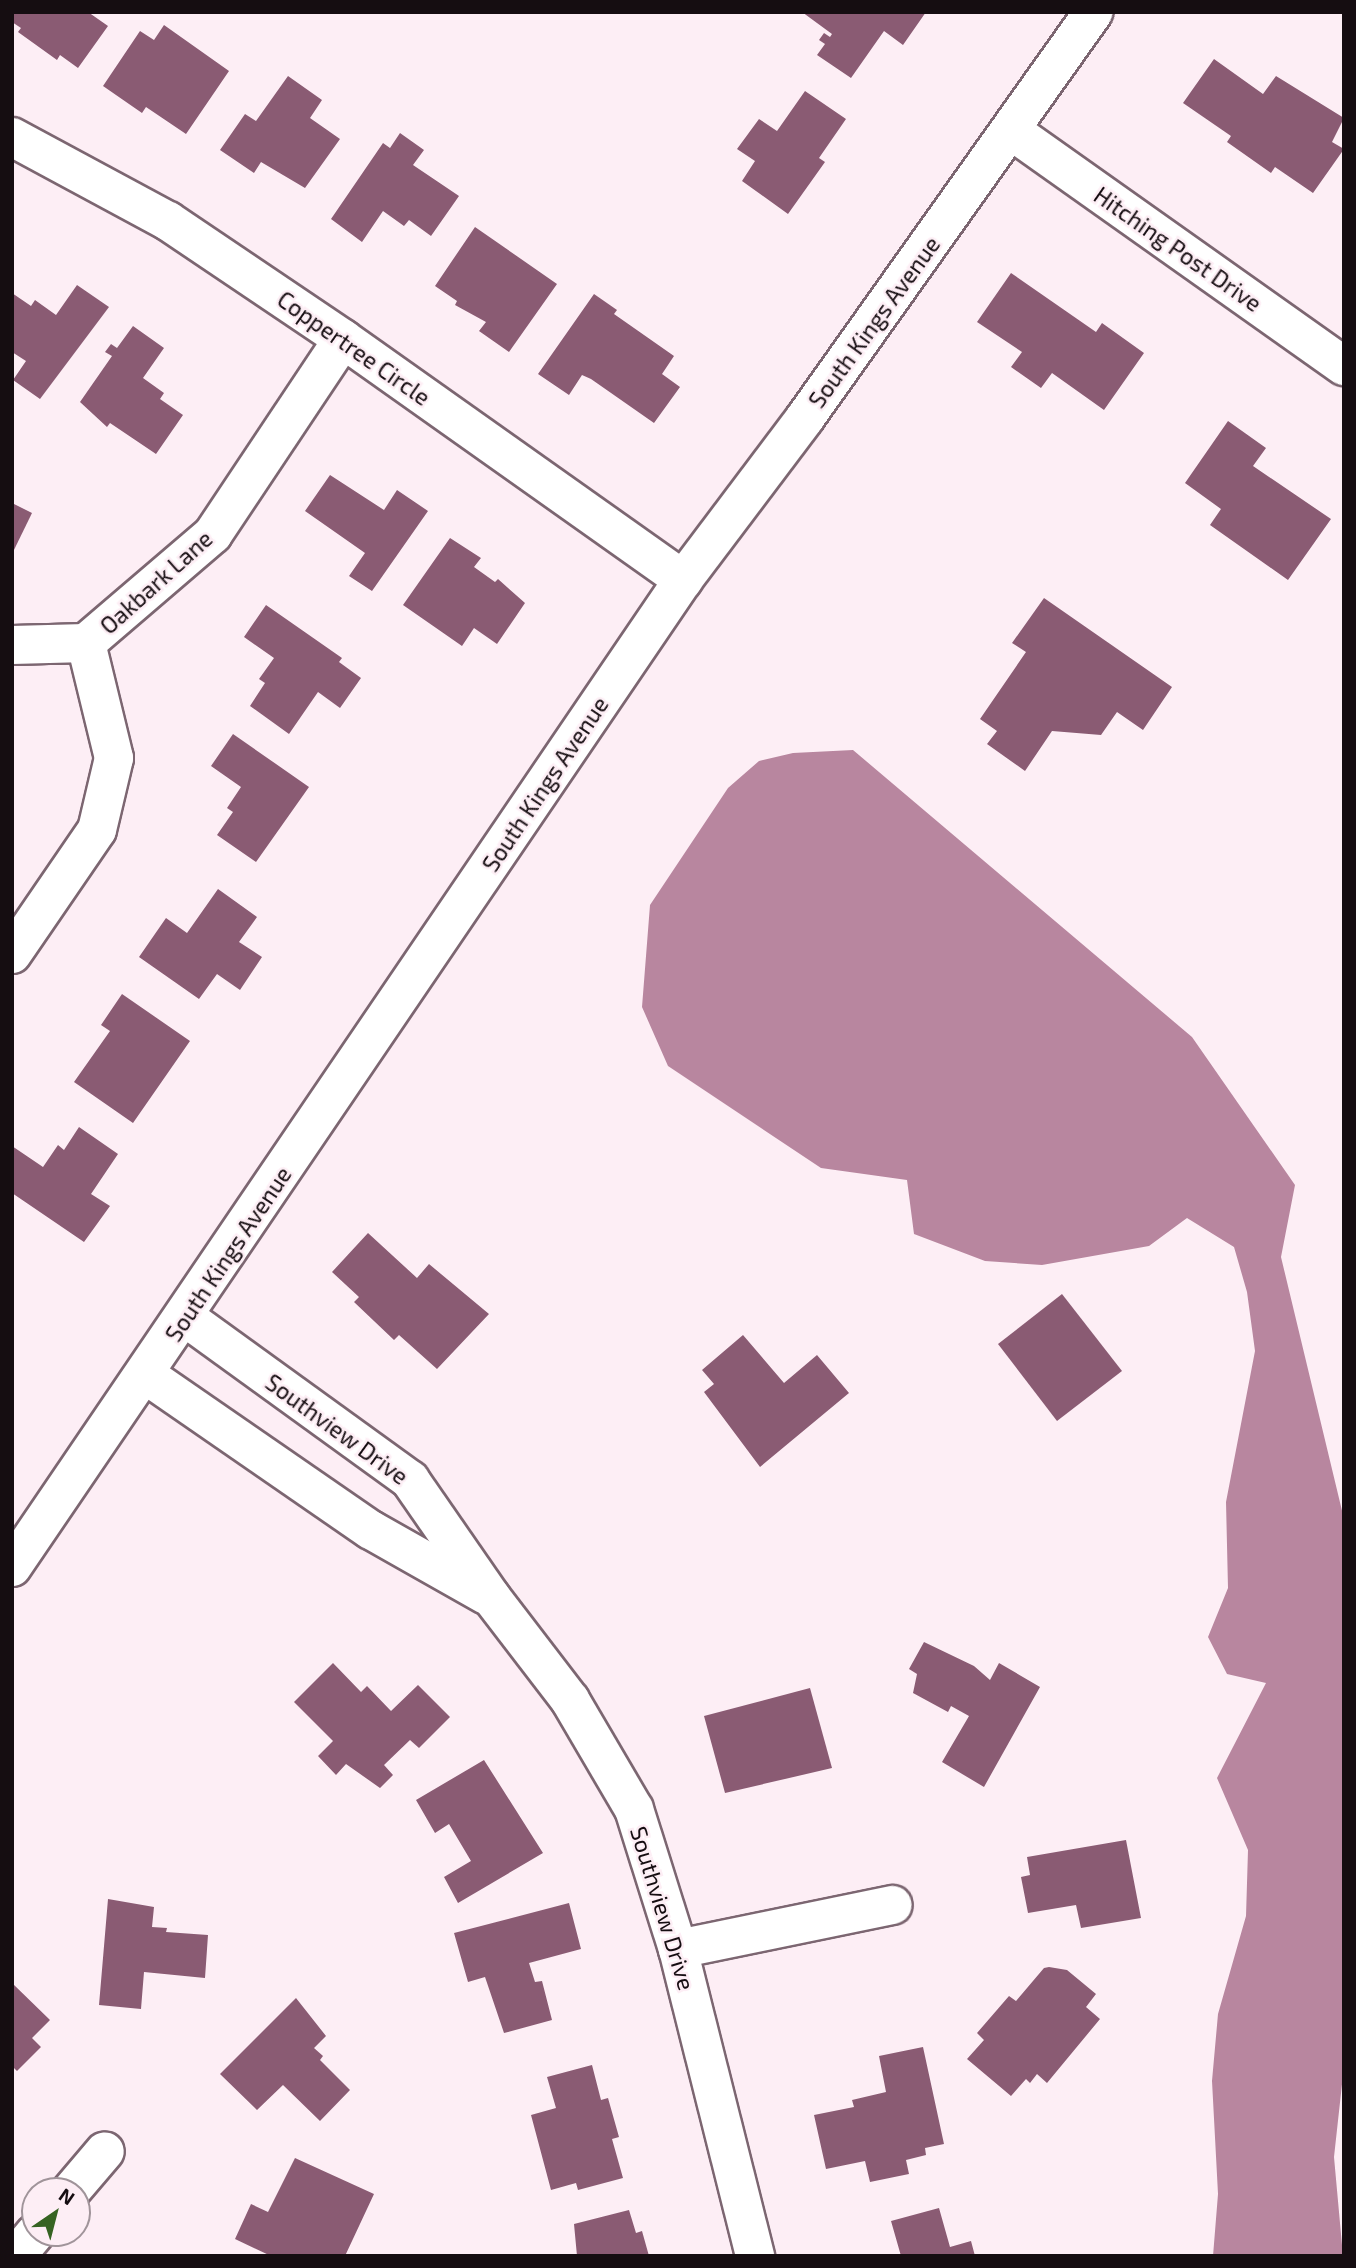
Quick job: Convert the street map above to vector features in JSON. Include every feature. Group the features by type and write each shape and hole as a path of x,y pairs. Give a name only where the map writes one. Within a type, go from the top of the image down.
{"street":[{"name":"South Kings Avenue","path":"12,1567 146,1375 683,580 1012,131 1094,12"},
{"name":"Hitching Post Drive","path":"1012,131 1344,366"},
{"name":"Coppertree Circle","path":"12,137 168,221 343,338 683,580"},
{"name":"Oakbark Lane","path":"12,954 97,830 114,758 86,643 213,534 343,338"},
{"path":"12,645 86,643"},
{"name":"Southview Drive","path":"185,1317 410,1480 491,1597 570,1700 634,1809 678,1949 755,2256"},
{"name":"Southview Drive","path":"146,1375 371,1530 491,1597"},
{"path":"678,1949 893,1905"},
{"path":"83,2177 105,2151"}],"shaded area":[{"path":"853,750 1192,1037 1295,1185 1281,1257 1344,1519 1344,2066 1334,2157 1343,2256 1213,2256 1218,2194 1212,2081 1218,2014 1246,1916 1248,1850 1217,1778 1266,1683 1227,1674 1208,1637 1228,1588 1226,1502 1255,1351 1247,1292 1234,1247 1187,1218 1149,1246 1042,1265 985,1261 914,1234 907,1180 821,1168 668,1066 642,1007 650,905 728,788 759,761 793,753"}],"building":[{"path":"12,12 88,12 108,26 78,68 60,55 57,60 18,32 21,28 12,22"},
{"path":"802,12 926,12 903,45 884,31 851,78 817,55 825,44 819,40 824,33 830,37 832,34"},
{"path":"164,25 229,71 186,134 146,107 142,113 103,86 140,31 154,40"},
{"path":"1214,59 1263,94 1276,76 1344,118 1332,142 1344,149 1313,193 1275,167 1271,173 1227,142 1231,136 1183,103"},
{"path":"288,76 322,100 310,118 340,139 305,188 261,162 254,173 220,150 245,114 256,121"},
{"path":"805,91 846,119 819,158 825,162 788,214 742,181 755,161 737,149 759,119 777,131"},
{"path":"400,133 424,150 413,165 459,196 431,236 409,220 404,226 383,211 362,242 331,219 383,143 390,148"},
{"path":"475,227 557,284 509,352 479,331 486,322 455,305 457,301 435,286"},
{"path":"1011,273 1096,332 1102,323 1144,353 1104,410 1052,373 1041,388 1011,367 1022,352 977,322"},
{"path":"77,285 109,307 40,399 13,380 26,361 12,352 12,293 31,306 35,300 56,315"},
{"path":"594,294 617,310 614,314 674,356 662,374 680,387 654,423 582,375 569,395 538,374"},
{"path":"133,326 164,348 143,378 164,393 160,399 183,415 156,454 110,423 107,427 80,402 112,356 105,352 111,344 117,348"},
{"path":"1228,421 1266,448 1253,466 1331,519 1288,580 1210,525 1221,509 1185,483"},
{"path":"330,475 384,510 397,490 428,511 372,591 349,576 365,553 305,511"},
{"path":"12,503 32,513 12,554"},
{"path":"450,538 481,558 474,567 495,582 498,579 525,603 497,644 474,628 462,646 403,605"},
{"path":"1044,598 1172,687 1143,730 1117,712 1101,735 1052,731 1025,771 987,744 997,731 980,719 1026,652 1012,643"},
{"path":"266,605 342,658 339,662 361,678 340,708 318,692 289,734 250,706 265,683 259,679 274,658 244,637"},
{"path":"233,734 309,787 256,862 217,835 233,812 227,808 241,787 211,766"},
{"path":"218,889 257,917 239,942 262,957 240,990 217,974 199,999 139,957 166,918 187,933"},
{"path":"122,994 190,1041 133,1123 74,1082 110,1031 101,1025"},
{"path":"79,1127 118,1154 91,1194 110,1206 84,1242 12,1193 12,1146 43,1167 58,1145 64,1150"},
{"path":"368,1233 417,1278 429,1264 489,1314 437,1369 399,1335 394,1340 354,1302 359,1297 332,1272"},
{"path":"1062,1294 1122,1371 1057,1421 998,1344"},
{"path":"743,1335 784,1383 817,1355 849,1393 760,1467 704,1392 714,1384 702,1370"},
{"path":"924,1642 974,1666 990,1680 999,1663 1040,1687 984,1787 942,1762 969,1716 951,1706 948,1712 913,1693 917,1674 909,1669"},
{"path":"333,1663 361,1692 367,1686 391,1711 418,1685 450,1717 419,1748 410,1740 384,1765 393,1775 380,1788 346,1764 336,1775 318,1756 333,1741 294,1702"},
{"path":"810,1688 832,1768 725,1793 704,1716"},
{"path":"484,1760 543,1853 458,1903 444,1877 471,1861 449,1824 435,1833 416,1800"},
{"path":"1126,1840 1141,1918 1081,1928 1076,1905 1028,1913 1021,1877 1030,1875 1027,1857"},
{"path":"108,1899 154,1907 152,1927 167,1928 166,1932 208,1935 205,1978 144,1972 141,2009 99,2005"},
{"path":"569,1903 581,1949 529,1963 535,1982 542,1981 552,2020 504,2033 485,1977 468,1982 454,1933"},
{"path":"1044,1968 1067,1970 1096,1994 1086,2007 1100,2019 1047,2083 1037,2074 1030,2083 1026,2079 1011,2096 967,2059 984,2040 977,2033 1009,1996 1016,2001"},
{"path":"12,1983 50,2020 32,2038 41,2047 17,2071 12,2066"},
{"path":"296,1998 326,2036 314,2048 323,2056 320,2060 350,2090 320,2121 283,2085 257,2110 220,2074"},
{"path":"923,2047 944,2144 925,2148 926,2155 906,2160 909,2174 870,2182 865,2161 826,2169 814,2115 854,2107 852,2100 886,2092 879,2056"},
{"path":"592,2065 601,2100 608,2098 619,2137 612,2139 623,2178 578,2190 576,2183 551,2190 531,2115 556,2108 547,2077"},
{"path":"295,2158 374,2194 345,2256 271,2256 235,2239 251,2204 268,2212"},
{"path":"939,2208 950,2247 971,2241 975,2256 901,2256 891,2221"},
{"path":"629,2210 636,2233 642,2231 649,2256 577,2256 574,2224"}]}
